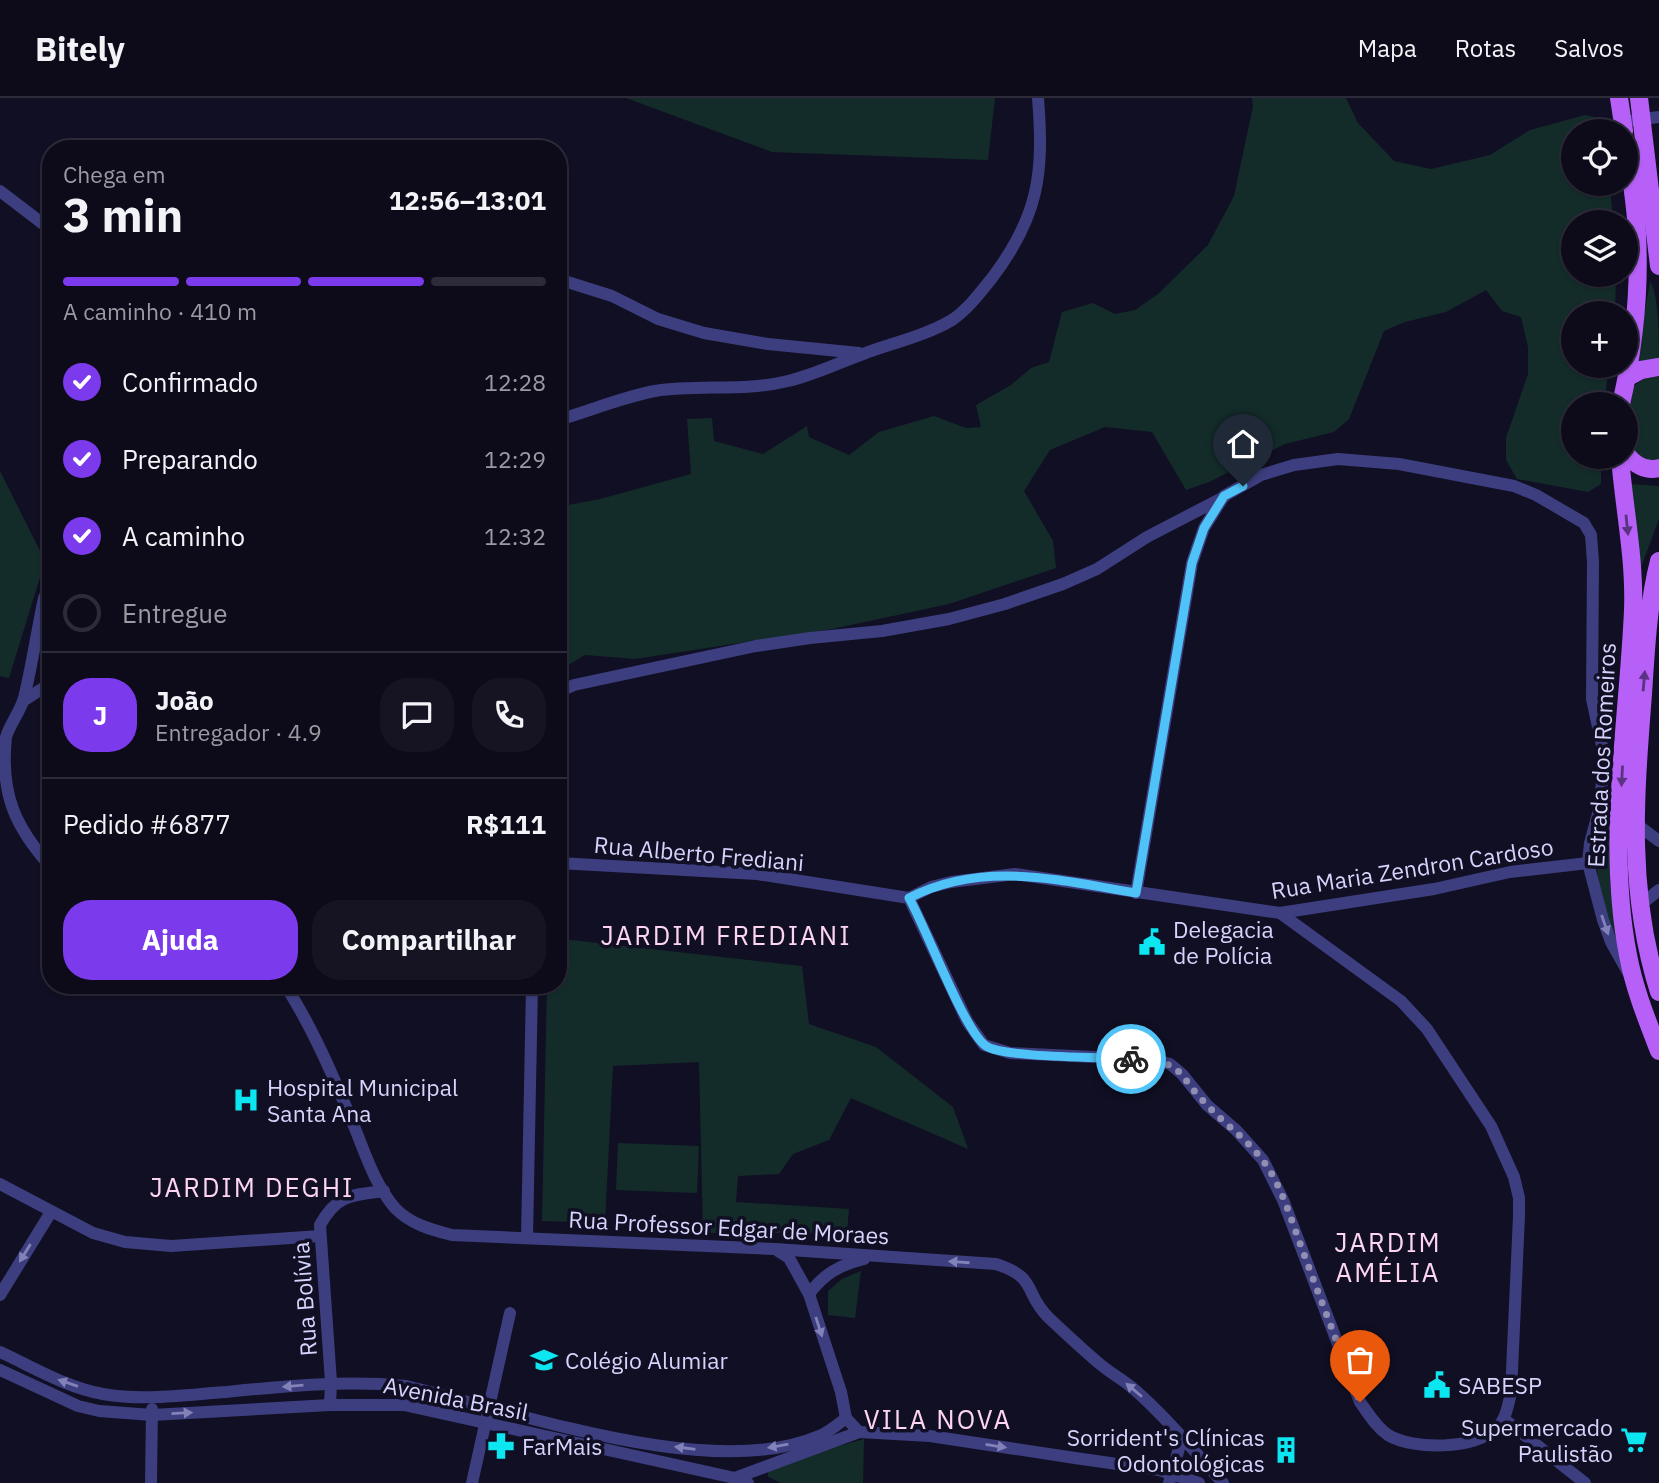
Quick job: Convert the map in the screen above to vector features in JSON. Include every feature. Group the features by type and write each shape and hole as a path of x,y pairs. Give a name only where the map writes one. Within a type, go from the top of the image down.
{"main road":[{"path":"1627,109 1650,118 1659,266"},
{"path":"1633,196 1637,232 1636,301"},
{"path":"1638,372 1659,367"},
{"path":"1638,465 1654,470 1659,468"},
{"name":"Estrada dos Romeiros","path":"1621,469 1633,582 1619,878 1622,920 1634,983 1659,1051"},
{"name":"Estrada dos Romeiros","path":"1659,561 1649,614 1635,823 1640,905 1647,953 1659,992"}],"street":[{"path":"567,417 654,391 787,382 924,333 953,319 976,299 1003,262 1028,219 1038,183 1038,98"},
{"path":"0,191 42,223"},
{"path":"567,282 612,296 658,319 704,333 768,344 863,354"},
{"path":"567,688 756,646 882,631 949,619 1005,604 1097,569 1147,537 1261,475 1294,465 1338,459 1399,464 1514,486 1536,495 1584,523 1591,536 1592,699 1604,755 1600,806 1590,843 1588,863"},
{"path":"1136,893 1192,563 1204,528 1224,496"},
{"path":"42,608 23,701 7,734 0,768 3,792 16,826 42,856"},
{"path":"23,701 42,689"},
{"path":"1604,755 1624,734"},
{"path":"1635,823 1658,839"},
{"name":"Rua Alberto Frediani","path":"567,863 757,874 909,898"},
{"name":"Rua Maria Zendron Cardoso","path":"909,898 931,887 951,882 1015,874 1280,913 1434,889 1510,872 1588,863 1598,907 1611,942 1634,983"},
{"path":"1640,905 1659,890"},
{"path":"909,898 967,1021 984,1045 1010,1053 1156,1060 1170,1064 1263,1160 1283,1200 1360,1402 1376,1425 1406,1443 1455,1445 1487,1436 1503,1419 1511,1393 1519,1216 1514,1177 1491,1126 1427,1029 1401,1001 1280,913"},
{"name":"Rua Professor Edgar de Moraes","path":"291,994 329,1069 375,1177 395,1208 409,1220 452,1235 775,1249 996,1264 1013,1269 1028,1283 1045,1314 1103,1367 1134,1388 1223,1483"},
{"path":"527,1237 532,994"},
{"path":"0,1184 93,1233 124,1242 172,1246 320,1236"},
{"name":"Rua Bolívia","path":"330,1405 331,1382 320,1225 337,1201 349,1196 384,1191"},
{"path":"0,1294 51,1212"},
{"path":"775,1249 789,1258 809,1294 841,1392 846,1418 859,1432 930,1436 1199,1483"},
{"path":"809,1294 821,1279 842,1264 874,1256"},
{"path":"472,1483 510,1313"},
{"name":"Avenida Brasil","path":"0,1352 60,1380 100,1394 152,1398 331,1382 406,1386 606,1436 719,1452 753,1451 796,1443 819,1436 846,1418"},
{"name":"Avenida Brasil","path":"0,1370 78,1406 99,1411 152,1415 330,1405 404,1405 741,1481 859,1432"},
{"path":"151,1483 152,1398"},
{"path":"1503,1419 1585,1483"},
{"path":"600,1449 606,1436"},
{"path":"1170,1478 1182,1438"}],"green space":[{"path":"626,98 995,98 988,160 772,152"},
{"path":"1252,98 1346,98 1358,123 1394,161 1431,169 1490,155 1530,130 1561,122 1561,196 1611,196 1612,210 1561,210 1561,287 1616,287 1615,301 1561,301 1561,378 1607,378 1606,392 1561,392 1561,469 1601,469 1601,484 1588,492 1517,479 1506,460 1506,438 1528,374 1528,347 1521,317 1502,311 1486,290 1446,312 1405,322 1384,331 1349,419 1334,432 1285,444 1209,482 1186,490 1152,432 1105,427 1050,450 1024,491 1053,541 1056,568 949,604 832,629 635,659 585,655 567,666 567,505 691,474 687,419 712,418 714,441 763,454 807,426 809,437 849,455 879,432 934,416 966,428 981,427 976,405 1011,385 1031,368 1049,362 1062,312 1093,303 1115,314 1135,310 1158,294 1208,245 1234,196 1253,106"},
{"path":"1585,115 1604,119 1570,119"},
{"path":"1650,282 1657,307 1659,362 1638,366 1638,349"},
{"path":"1659,377 1657,465 1638,456 1638,392 1631,392 1641,380"},
{"path":"0,471 42,555 42,571 9,678 0,676"},
{"path":"1629,484 1659,486 1659,519 1640,570"},
{"path":"1614,781 1610,886 1619,950 1603,915 1595,854 1608,792"},
{"path":"567,940 802,966 809,1024 876,1047 953,1107 968,1149 851,1098 829,1140 793,1154 779,1174 738,1176 736,1202 849,1209 847,1233 703,1233 699,1062 613,1066 605,1223 542,1221 547,994 567,994"},
{"path":"618,1143 699,1146 697,1193 616,1190"},
{"path":"861,1271 855,1318 828,1315 828,1291 842,1279"},
{"path":"864,1439 863,1483 781,1483 768,1477 768,1466"}],"way so far":[{"path":"1131,1059 1156,1060 1170,1064 1182,1074 1207,1105 1237,1130 1263,1160 1283,1200 1360,1402"}],"place":[{"name":"Delegacia de Polícia","path":"1152,942"},
{"name":"Hospital Municipal Santa Ana","path":"246,1100"},
{"name":"Colégio Alumiar","path":"544,1360"},
{"name":"SABESP","path":"1437,1385"},
{"name":"Supermercado Paulistão","path":"1634,1440"},
{"name":"FarMais","path":"501,1446"},
{"name":"Sorrident's Clínicas Odontológicas","path":"1286,1450"}],"district":[{"name":"JARDIM FREDIANI","path":"726,935"},
{"name":"JARDIM DEGHI","path":"252,1187"},
{"name":"JARDIM AMÉLIA","path":"1388,1257"},
{"name":"VILA NOVA","path":"938,1419"}],"route":[{"path":"1131,1059 1010,1053 984,1045 967,1021 909,898 931,887 951,882 1015,874 1136,893 1192,563 1204,528 1224,496 1243,486"}]}
